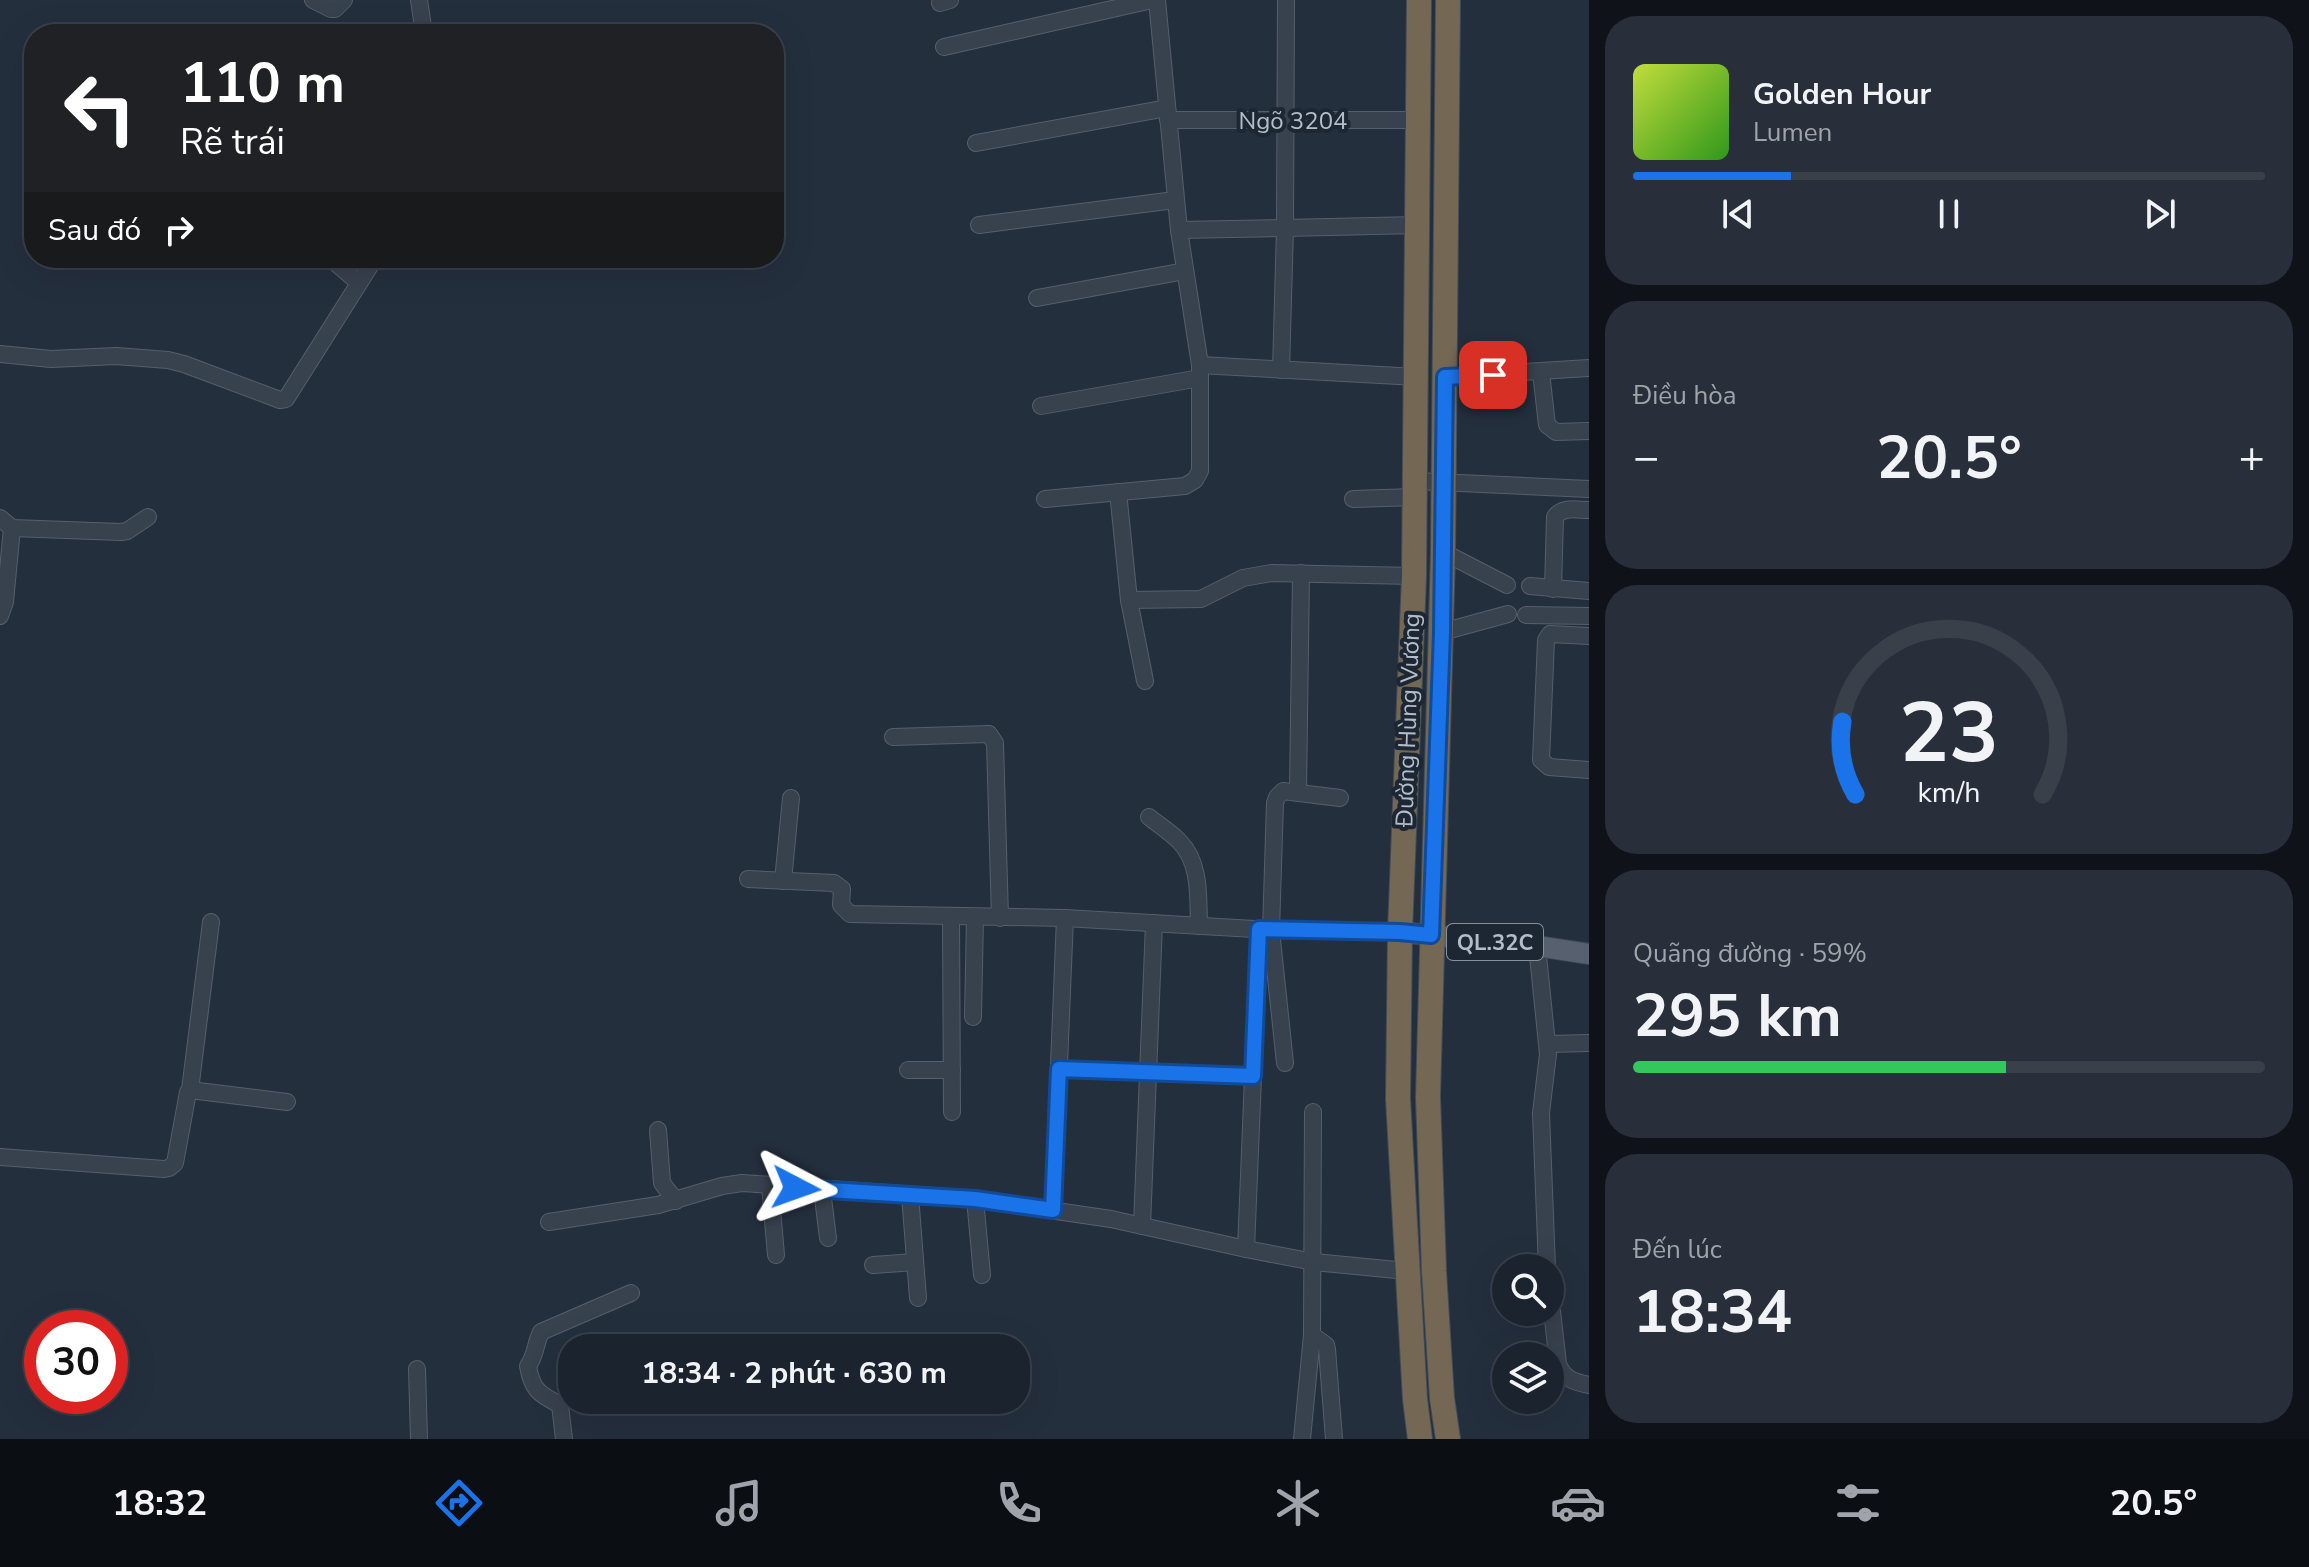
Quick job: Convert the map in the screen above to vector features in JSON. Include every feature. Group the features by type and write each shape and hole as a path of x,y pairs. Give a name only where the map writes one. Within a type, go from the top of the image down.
{"highway":[{"name":"Đường Hùng Vương","path":"1419,0 1414,576 1400,932 1398,1099 1415,1399 1420,1439"},
{"name":"Đường Hùng Vương","path":"1448,0 1442,632 1428,1097 1436,1302 1448,1439"}],"main road":[{"name":"QL.32C","path":"1400,932 1589,954"}],"street":[{"path":"313,0 331,9 344,0"},
{"path":"419,0 423,24"},
{"path":"944,47 1154,0 1175,200 1200,372 1200,471 1195,480 1185,486 1045,499"},
{"path":"1281,370 1286,0"},
{"name":"Ngõ 3204","path":"976,143 1167,114 1286,121 1419,120"},
{"path":"979,225 1175,200"},
{"path":"1179,230 1418,225"},
{"path":"342,268 359,283"},
{"path":"0,354 51,359 116,356 168,360 280,400 286,399 369,268"},
{"path":"1037,298 1185,271"},
{"path":"1445,377 1589,368"},
{"path":"1041,406 1200,372 1281,370 1417,377"},
{"path":"1541,372 1547,425 1556,432 1589,431"},
{"path":"1353,499 1444,482 1589,489"},
{"path":"1118,492 1129,600 1145,681"},
{"path":"1553,589 1555,517 1563,510 1589,510"},
{"path":"0,616 5,602 6,523 121,532 148,517"},
{"path":"1443,552 1507,585"},
{"path":"1129,600 1201,599 1252,575 1271,573 1414,576"},
{"path":"1298,791 1301,573"},
{"path":"1530,586 1589,591"},
{"path":"1442,632 1508,614"},
{"path":"1526,615 1589,616"},
{"path":"1589,636 1550,634 1546,640 1541,760 1549,767 1589,770"},
{"path":"893,737 989,734 993,737 1000,918"},
{"path":"1246,1249 1253,1076 1275,803 1283,791 1340,798"},
{"path":"783,881 791,798"},
{"path":"1149,817 1181,843 1190,858 1197,879 1199,926"},
{"path":"748,879 834,883 842,889 841,905 850,914 1065,918 1265,929 1400,932"},
{"path":"951,917 952,1112"},
{"path":"973,1017 975,917"},
{"path":"1053,1210 1065,918"},
{"path":"0,1157 169,1168 175,1163 190,1090 211,922"},
{"path":"1142,1226 1154,923"},
{"path":"1265,929 1285,1063"},
{"path":"1537,946 1548,1044 1541,1113 1546,1254"},
{"path":"1548,1044 1589,1043"},
{"path":"1059,1069 1253,1076"},
{"path":"908,1070 952,1070"},
{"path":"190,1090 287,1102"},
{"path":"1302,1439 1312,1335 1313,1112"},
{"path":"658,1130 660,1176 664,1188 676,1201"},
{"path":"549,1222 676,1201 742,1183 975,1199 1142,1226 1314,1262 1407,1271"},
{"path":"770,1186 776,1255"},
{"path":"822,1190 828,1238"},
{"path":"910,1195 918,1298"},
{"path":"975,1199 982,1275"},
{"path":"873,1265 915,1262"},
{"path":"564,1439 560,1405 540,1395 531,1381 528,1366 536,1354 536,1342 541,1332 631,1293"},
{"path":"1554,1326 1558,1364 1562,1372 1569,1379 1589,1385"},
{"path":"1312,1335 1327,1349 1334,1439"},
{"path":"417,1369 419,1439"}],"route":[{"path":"796,1188 975,1199 1053,1210 1059,1069 1253,1076 1259,929 1431,935 1442,632 1445,377 1493,375"}]}
